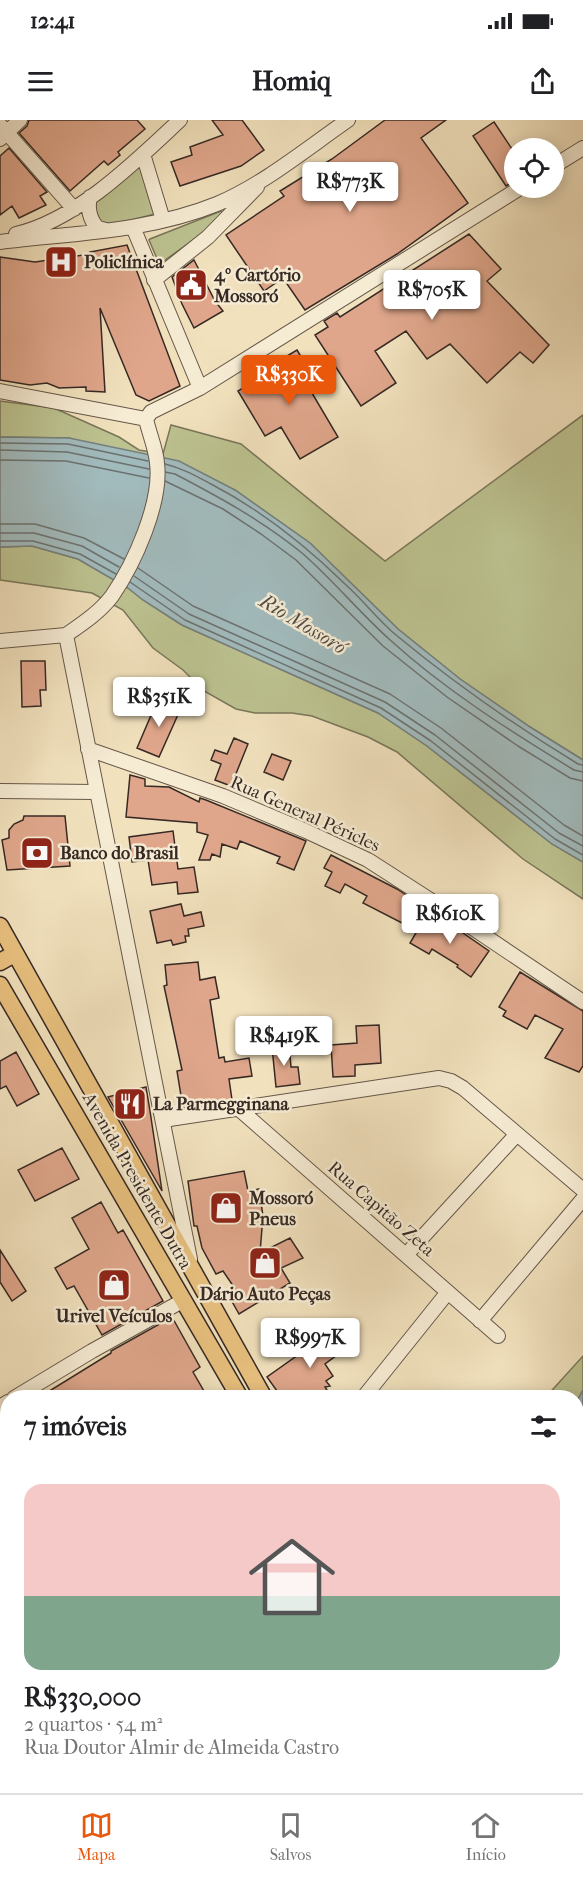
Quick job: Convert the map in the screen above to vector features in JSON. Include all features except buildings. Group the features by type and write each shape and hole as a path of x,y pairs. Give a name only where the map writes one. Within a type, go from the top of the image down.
{"main road":[{"name":"Avenida Presidente Dutra","path":"0,926 7,958 191,1267 260,1390"},
{"name":"Avenida Presidente Dutra","path":"0,985 236,1390"},
{"path":"229,1378 248,1368"}],"street":[{"path":"20,120 2,132 74,209"},
{"path":"0,235 20,233 58,219 74,209 143,154 180,120"},
{"path":"0,242 133,227 216,204 267,176 348,120"},
{"path":"564,160 583,148"},
{"path":"143,154 163,220"},
{"path":"154,280 208,237 267,176"},
{"path":"90,196 88,205 92,221 98,228 108,230"},
{"path":"0,641 66,635 99,610 111,597 145,532 154,508 157,463 146,419 151,412 200,388 504,198"},
{"path":"133,227 200,388"},
{"path":"0,391 146,419"},
{"path":"66,635 191,1267"},
{"name":"Rua General Péricles","path":"88,749 223,796 358,855 411,887 583,1002"},
{"path":"0,791 96,792"},
{"path":"163,1120 439,1078 451,1081 463,1088 583,1190"},
{"name":"Rua Capitão Zeta","path":"239,1109 498,1336"},
{"path":"406,1255 517,1134"},
{"path":"480,1321 583,1199"},
{"path":"369,1390 448,1292"},
{"path":"27,1390 184,1300"}],"green space":[{"path":"140,167 155,214 112,225 101,223 96,211 95,199"},
{"path":"221,211 225,213 225,217 161,263 158,261 150,239"},
{"path":"0,401 54,408 119,437 139,450 163,454 171,425 241,444 385,561 583,415 583,760 460,679 398,629 310,543 235,490 69,438 0,437"},
{"path":"32,546 78,559 128,588 182,625 378,713 427,746 552,844 583,862 583,899 523,859 397,752 368,737 312,716 292,713 255,713 236,709 204,691 183,670 153,648 123,610 92,593 0,580 0,547"},
{"path":"583,1356 583,1390 552,1390"}],"water":[{"name":"Rio Mossoró","path":"0,437 69,438 179,461 235,490 310,543 398,629 460,679 583,760 583,862 552,844 427,746 378,713 182,625 128,588 78,559 32,546 0,547"}],"place":[{"name":"Policlínica","path":"61,262"},
{"name":"4º Cartório Mossoró","path":"191,285"},
{"name":"Banco do Brasil","path":"37,853"},
{"name":"La Parmegginana","path":"130,1104"},
{"name":"Mossoró Pneus","path":"226,1208"},
{"name":"Dário Auto Peças","path":"265,1263"},
{"name":"Urivel Veículos","path":"114,1285"}]}
